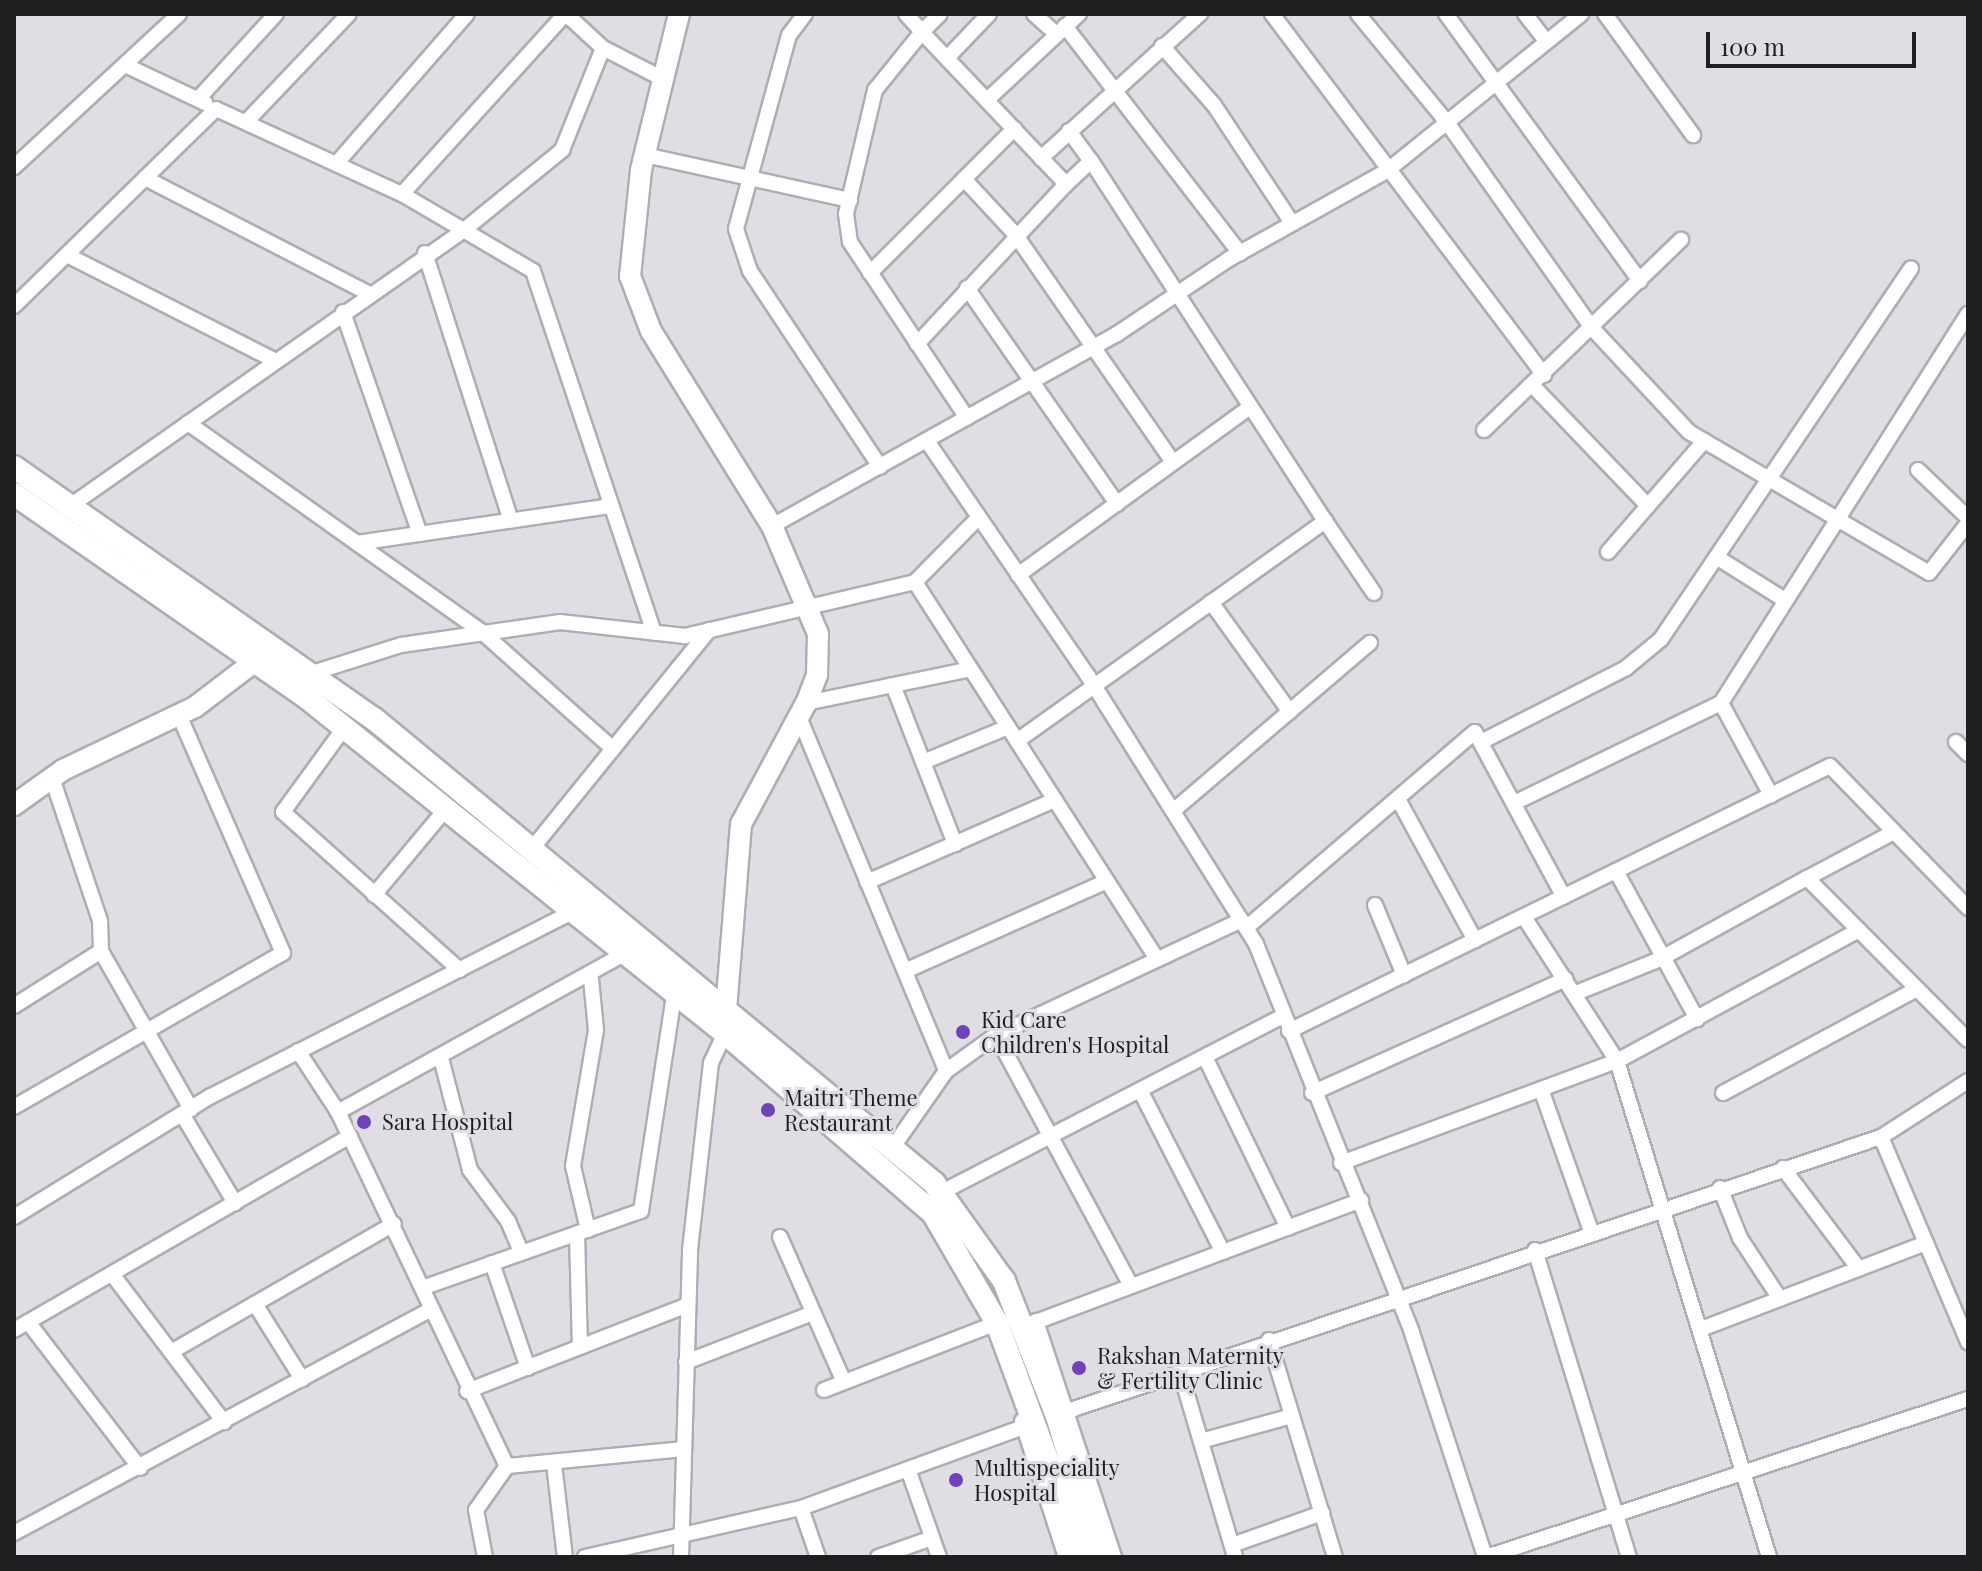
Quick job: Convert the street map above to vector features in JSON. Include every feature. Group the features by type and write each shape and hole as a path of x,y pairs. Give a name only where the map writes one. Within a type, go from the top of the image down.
{"main road":[{"path":"14,467 70,506 264,656 344,728 725,1033 933,1213 992,1324 1083,1557"},
{"path":"14,494 264,656 309,674 727,1007 942,1192 983,1242 1029,1324 1100,1557"}],"street":[{"path":"14,167 179,14"},
{"path":"198,99 276,14"},
{"path":"246,122 349,14"},
{"path":"402,194 565,14 603,48 661,78"},
{"path":"679,14 661,78 628,258 639,306 772,526 810,607 817,675 803,710 741,824 725,1033 711,1063 688,1305 679,1536 681,1557"},
{"path":"805,14 789,35 736,229 750,271 880,467"},
{"path":"906,14 1066,184"},
{"path":"940,14 875,90 850,200 850,242 967,418"},
{"path":"947,58 989,14"},
{"path":"1034,14 1061,30 1115,90 1240,253"},
{"path":"987,100 1079,14"},
{"path":"1041,158 1200,14"},
{"path":"1272,14 1544,375"},
{"path":"1358,14 1446,121 1592,328 1704,441 1929,573 1968,520 1918,470"},
{"path":"1446,14 1640,281"},
{"path":"1525,14 1545,40"},
{"path":"772,526 1094,347 1240,253 1388,170 1496,79 1581,14"},
{"path":"1605,14 1693,135"},
{"path":"336,164 462,15"},
{"path":"1162,46 1214,105 1292,223"},
{"path":"70,506 425,253 464,230 562,150 603,48"},
{"path":"125,65 402,194 533,271 654,632"},
{"path":"14,306 216,109"},
{"path":"870,273 1014,129"},
{"path":"1069,131 1091,161 1174,296 1374,593"},
{"path":"645,155 850,200"},
{"path":"917,344 1015,234 1091,161"},
{"path":"145,178 368,293"},
{"path":"964,179 1015,234 1173,462"},
{"path":"1484,430 1681,240"},
{"path":"425,253 511,521"},
{"path":"67,255 274,360"},
{"path":"1481,742 1638,659 1672,626 1911,268"},
{"path":"967,288 1035,380 1117,504"},
{"path":"343,312 420,534"},
{"path":"1514,803 1721,703 1783,599 1968,314"},
{"path":"1533,386 1648,506"},
{"path":"1018,575 1249,408"},
{"path":"188,423 483,633 613,749"},
{"path":"927,441 1094,686 1244,924 1341,1163 1361,1200 1397,1296 1485,1557 1966,1402"},
{"path":"1608,552 1704,441"},
{"path":"357,543 611,506"},
{"path":"309,674 401,645 560,622 654,632 709,630 810,607 915,582 979,517"},
{"path":"1017,741 1325,521"},
{"path":"1718,558 1783,599"},
{"path":"915,582 1157,959"},
{"path":"1211,602 1290,712"},
{"path":"531,850 709,630"},
{"path":"1173,811 1370,643"},
{"path":"14,805 52,778 179,715 264,656"},
{"path":"803,710 893,685 971,669"},
{"path":"893,685 955,844"},
{"path":"1721,703 1771,795"},
{"path":"803,710 867,882 946,1071"},
{"path":"14,1107 283,953 179,715"},
{"path":"923,762 1008,727"},
{"path":"344,728 283,812 460,970"},
{"path":"893,1147 946,1071 996,1035 1157,959 1244,924 1475,732 1564,897"},
{"path":"1956,742 1968,754"},
{"path":"1289,1031 1830,766 1968,908"},
{"path":"52,778 100,921 101,951 151,1029 186,1111 235,1203"},
{"path":"1398,799 1475,940"},
{"path":"867,882 1055,800"},
{"path":"374,895 445,810"},
{"path":"1576,993 1660,959 1894,832"},
{"path":"1616,871 1660,959 1697,1019"},
{"path":"1807,878 1968,1040"},
{"path":"905,971 1107,881"},
{"path":"1375,905 1404,975"},
{"path":"14,1217 186,1111 572,912"},
{"path":"1524,917 1576,993 1617,1061 1664,1206 1769,1557"},
{"path":"1341,1163 1617,1061 1859,930"},
{"path":"14,1006 101,951"},
{"path":"338,1112 591,979 624,954"},
{"path":"580,1347 582,1232 573,1166 597,1020 591,979"},
{"path":"1312,1093 1566,979"},
{"path":"1723,1093 1917,989"},
{"path":"422,1288 641,1211 674,995"},
{"path":"942,1192 1283,1016"},
{"path":"996,1035 1054,1135 1131,1286"},
{"path":"298,1051 338,1112 394,1224 467,1391 507,1466"},
{"path":"1205,1057 1288,1228"},
{"path":"441,1058 470,1170 521,1252"},
{"path":"1068,1411 1664,1206 1881,1137 1968,1081"},
{"path":"1541,1089 1591,1231"},
{"path":"1140,1090 1223,1252"},
{"path":"14,1330 350,1136"},
{"path":"1881,1137 1968,1342"},
{"path":"1783,1168 1859,1269"},
{"path":"1720,1188 1740,1238 1780,1299"},
{"path":"1114,1557 1068,1411 1029,1324 1361,1200"},
{"path":"171,1352 394,1224"},
{"path":"780,1237 844,1382"},
{"path":"1701,1329 1926,1243"},
{"path":"1535,1250 1629,1557"},
{"path":"492,1263 528,1368"},
{"path":"112,1274 224,1422"},
{"path":"255,1304 302,1379"},
{"path":"467,1391 688,1305"},
{"path":"14,1533 431,1309"},
{"path":"686,1362 813,1313"},
{"path":"28,1322 140,1468"},
{"path":"824,1390 992,1324 1066,1557"},
{"path":"1269,1340 1335,1557"},
{"path":"1180,1371 1233,1551 1322,1513"},
{"path":"1201,1441 1292,1416"},
{"path":"585,1557 801,1508 1024,1427"},
{"path":"507,1466 554,1464 682,1449"},
{"path":"554,1464 565,1557"},
{"path":"485,1557 476,1510 507,1466"},
{"path":"908,1469 939,1557"},
{"path":"801,1508 818,1557"},
{"path":"878,1557 932,1538"}],"place":[{"name":"Kid Care Children's Hospital","path":"963,1032"},
{"name":"Maitri Theme Restaurant","path":"768,1110"},
{"name":"Sara Hospital","path":"364,1122"},
{"name":"Rakshan Maternity & Fertility Clinic","path":"1079,1368"},
{"name":"Multispeciality Hospital","path":"956,1480"}]}
